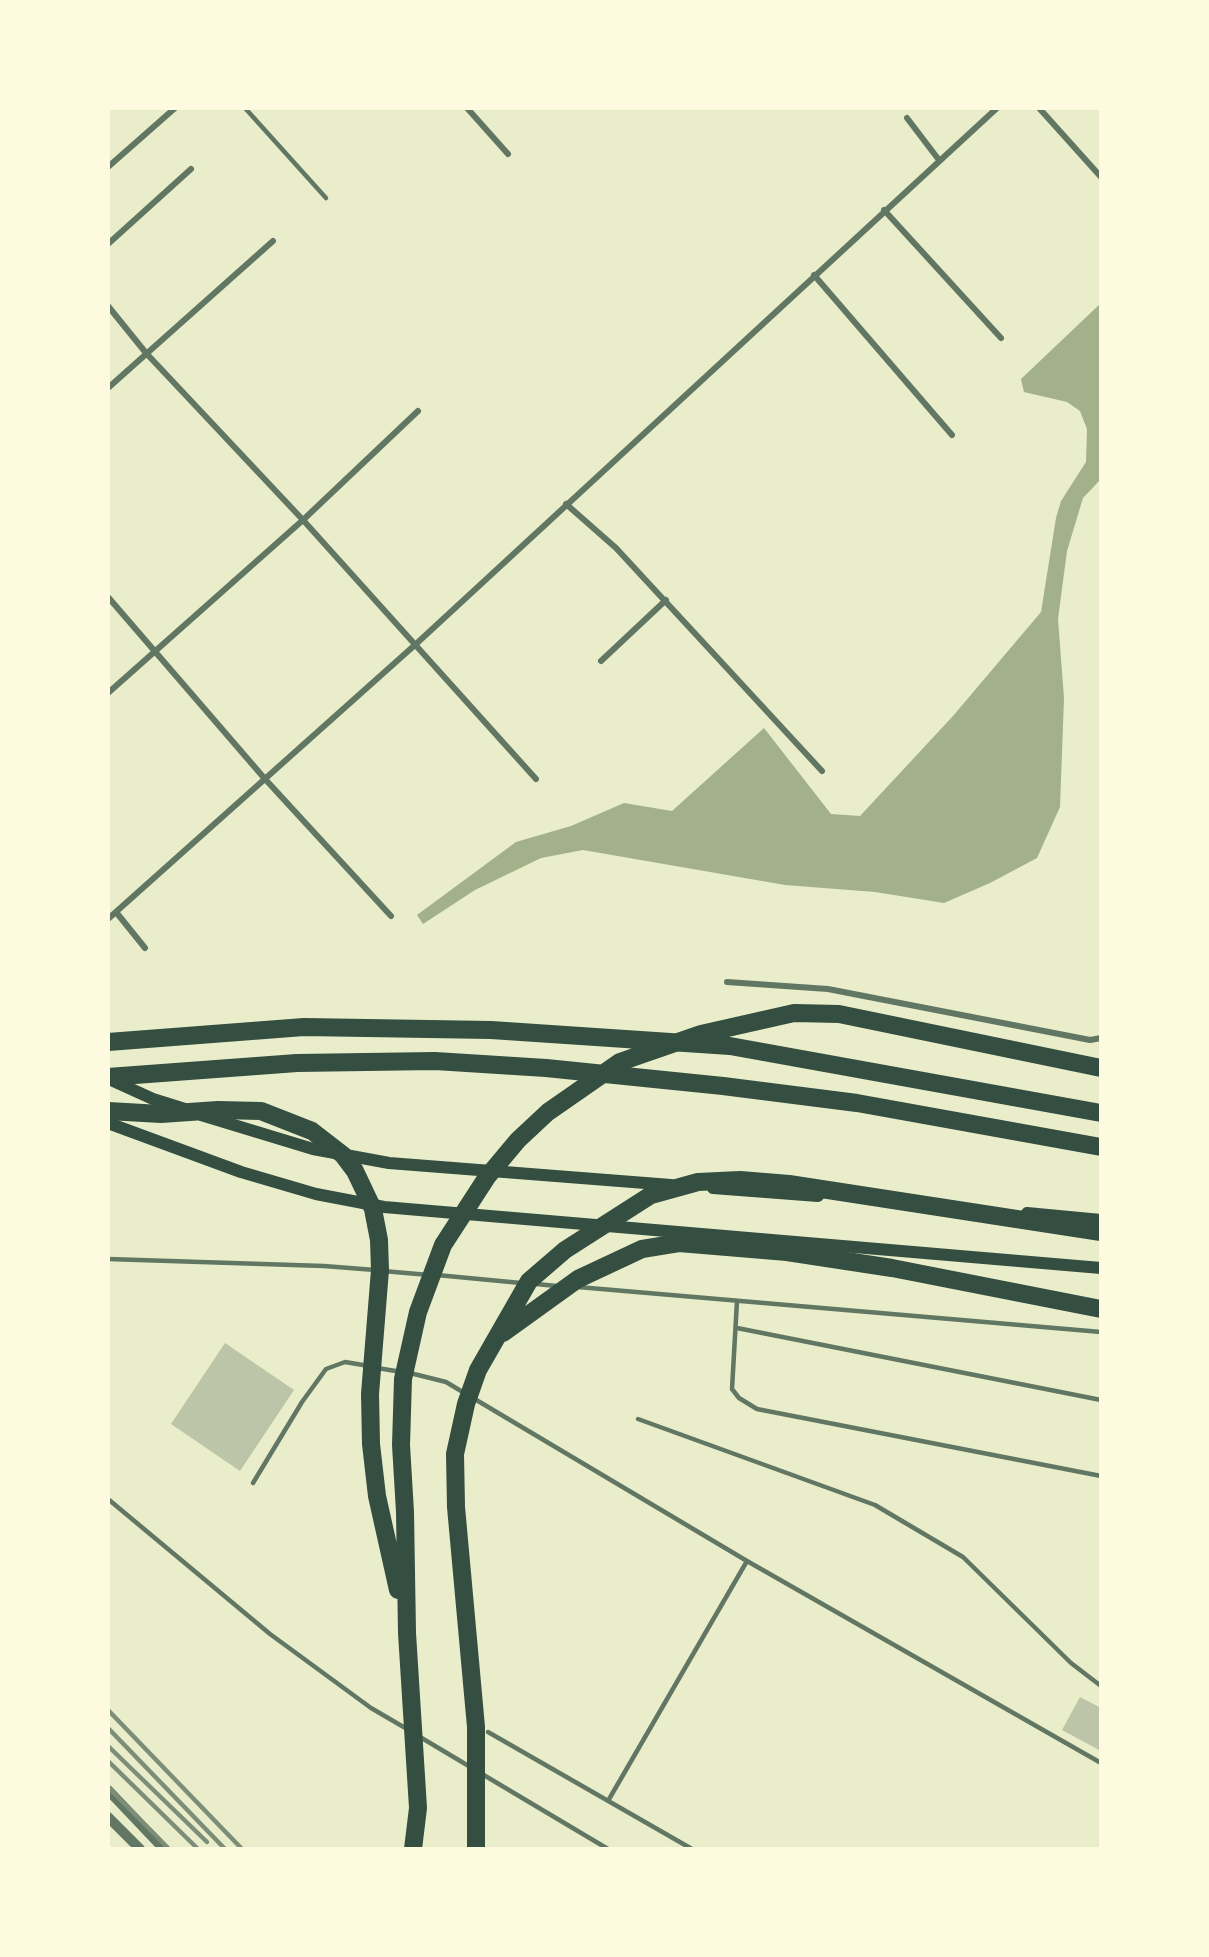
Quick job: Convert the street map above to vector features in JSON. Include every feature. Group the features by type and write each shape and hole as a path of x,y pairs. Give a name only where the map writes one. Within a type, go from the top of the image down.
{"highway":[{"path":"413,1849 418,1808 407,1633 401,1434 403,1379 418,1312 443,1245 487,1177 518,1140 548,1112 620,1062 701,1034 794,1013 839,1014 1101,1068"},
{"path":"108,1042 304,1027 491,1030 730,1046 1101,1113"},
{"path":"108,1078 308,1063 435,1061 546,1068 723,1086 857,1103 1101,1147"},
{"path":"108,1111 161,1114 218,1110 261,1111 312,1131 343,1155 355,1171 373,1209 379,1240 380,1270 370,1394 371,1444 377,1496 407,1633"},
{"path":"476,1849 476,1726 456,1507 455,1454 466,1404 478,1370 529,1281 565,1250 651,1195 698,1182 740,1180 800,1186 1101,1232"},
{"path":"498,1337 578,1279 642,1250 679,1243 776,1251 892,1268 1101,1309"}],"main road":[{"path":"108,1078 153,1099 313,1149 389,1163 1101,1220"},
{"path":"108,1123 241,1172 316,1194 384,1207 1101,1268"}],"street":[{"path":"108,167 175,108"},
{"path":"467,108 508,153"},
{"path":"108,919 416,644 997,108"},
{"path":"1039,108 1101,177"},
{"path":"907,118 939,160"},
{"path":"108,244 191,170"},
{"path":"884,210 1001,338"},
{"path":"108,388 273,241"},
{"path":"814,276 952,435"},
{"path":"108,306 146,353 303,520 536,779"},
{"path":"108,693 303,520 418,411"},
{"path":"566,504 616,548 666,600 822,771"},
{"path":"108,597 265,779 391,916"},
{"path":"601,661 666,600"},
{"path":"116,912 145,948"},
{"path":"727,982 848,992 1090,1040 1101,1038"},
{"path":"108,1790 164,1849"},
{"path":"108,1817 140,1849"}],"lane":[{"path":"245,108 326,198"},
{"path":"108,1258 324,1266 1101,1332"},
{"path":"737,1301 732,1389 739,1398 757,1409 1101,1476"},
{"path":"736,1328 1101,1400"},
{"path":"253,1483 302,1402 326,1369 345,1362 429,1376 446,1382 747,1561 1101,1764"},
{"path":"638,1419 875,1505 963,1557 1071,1663 1101,1686"},
{"path":"108,1499 270,1634 371,1708 608,1849"},
{"path":"608,1801 747,1561"},
{"path":"488,1732 692,1849"}],"shaded area":[{"path":"1101,303 1101,479 1083,498 1067,551 1058,619 1064,698 1060,807 1037,858 990,883 944,903 875,892 785,885 583,850 541,858 475,890 423,924 417,915 516,842 571,826 624,803 672,811 764,728 831,814 860,816 953,716 1041,612 1056,518 1061,501 1086,462 1087,429 1080,411 1067,402 1024,392 1021,379"}],"building":[{"path":"225,1343 294,1390 240,1471 171,1424"},
{"path":"1080,1697 1101,1708 1101,1751 1062,1730"}],"railway":[{"path":"108,1710 242,1849"},
{"path":"108,1728 225,1849"},
{"path":"108,1746 207,1842"},
{"path":"108,1761 198,1849"},
{"path":"108,1787 169,1849"}]}
